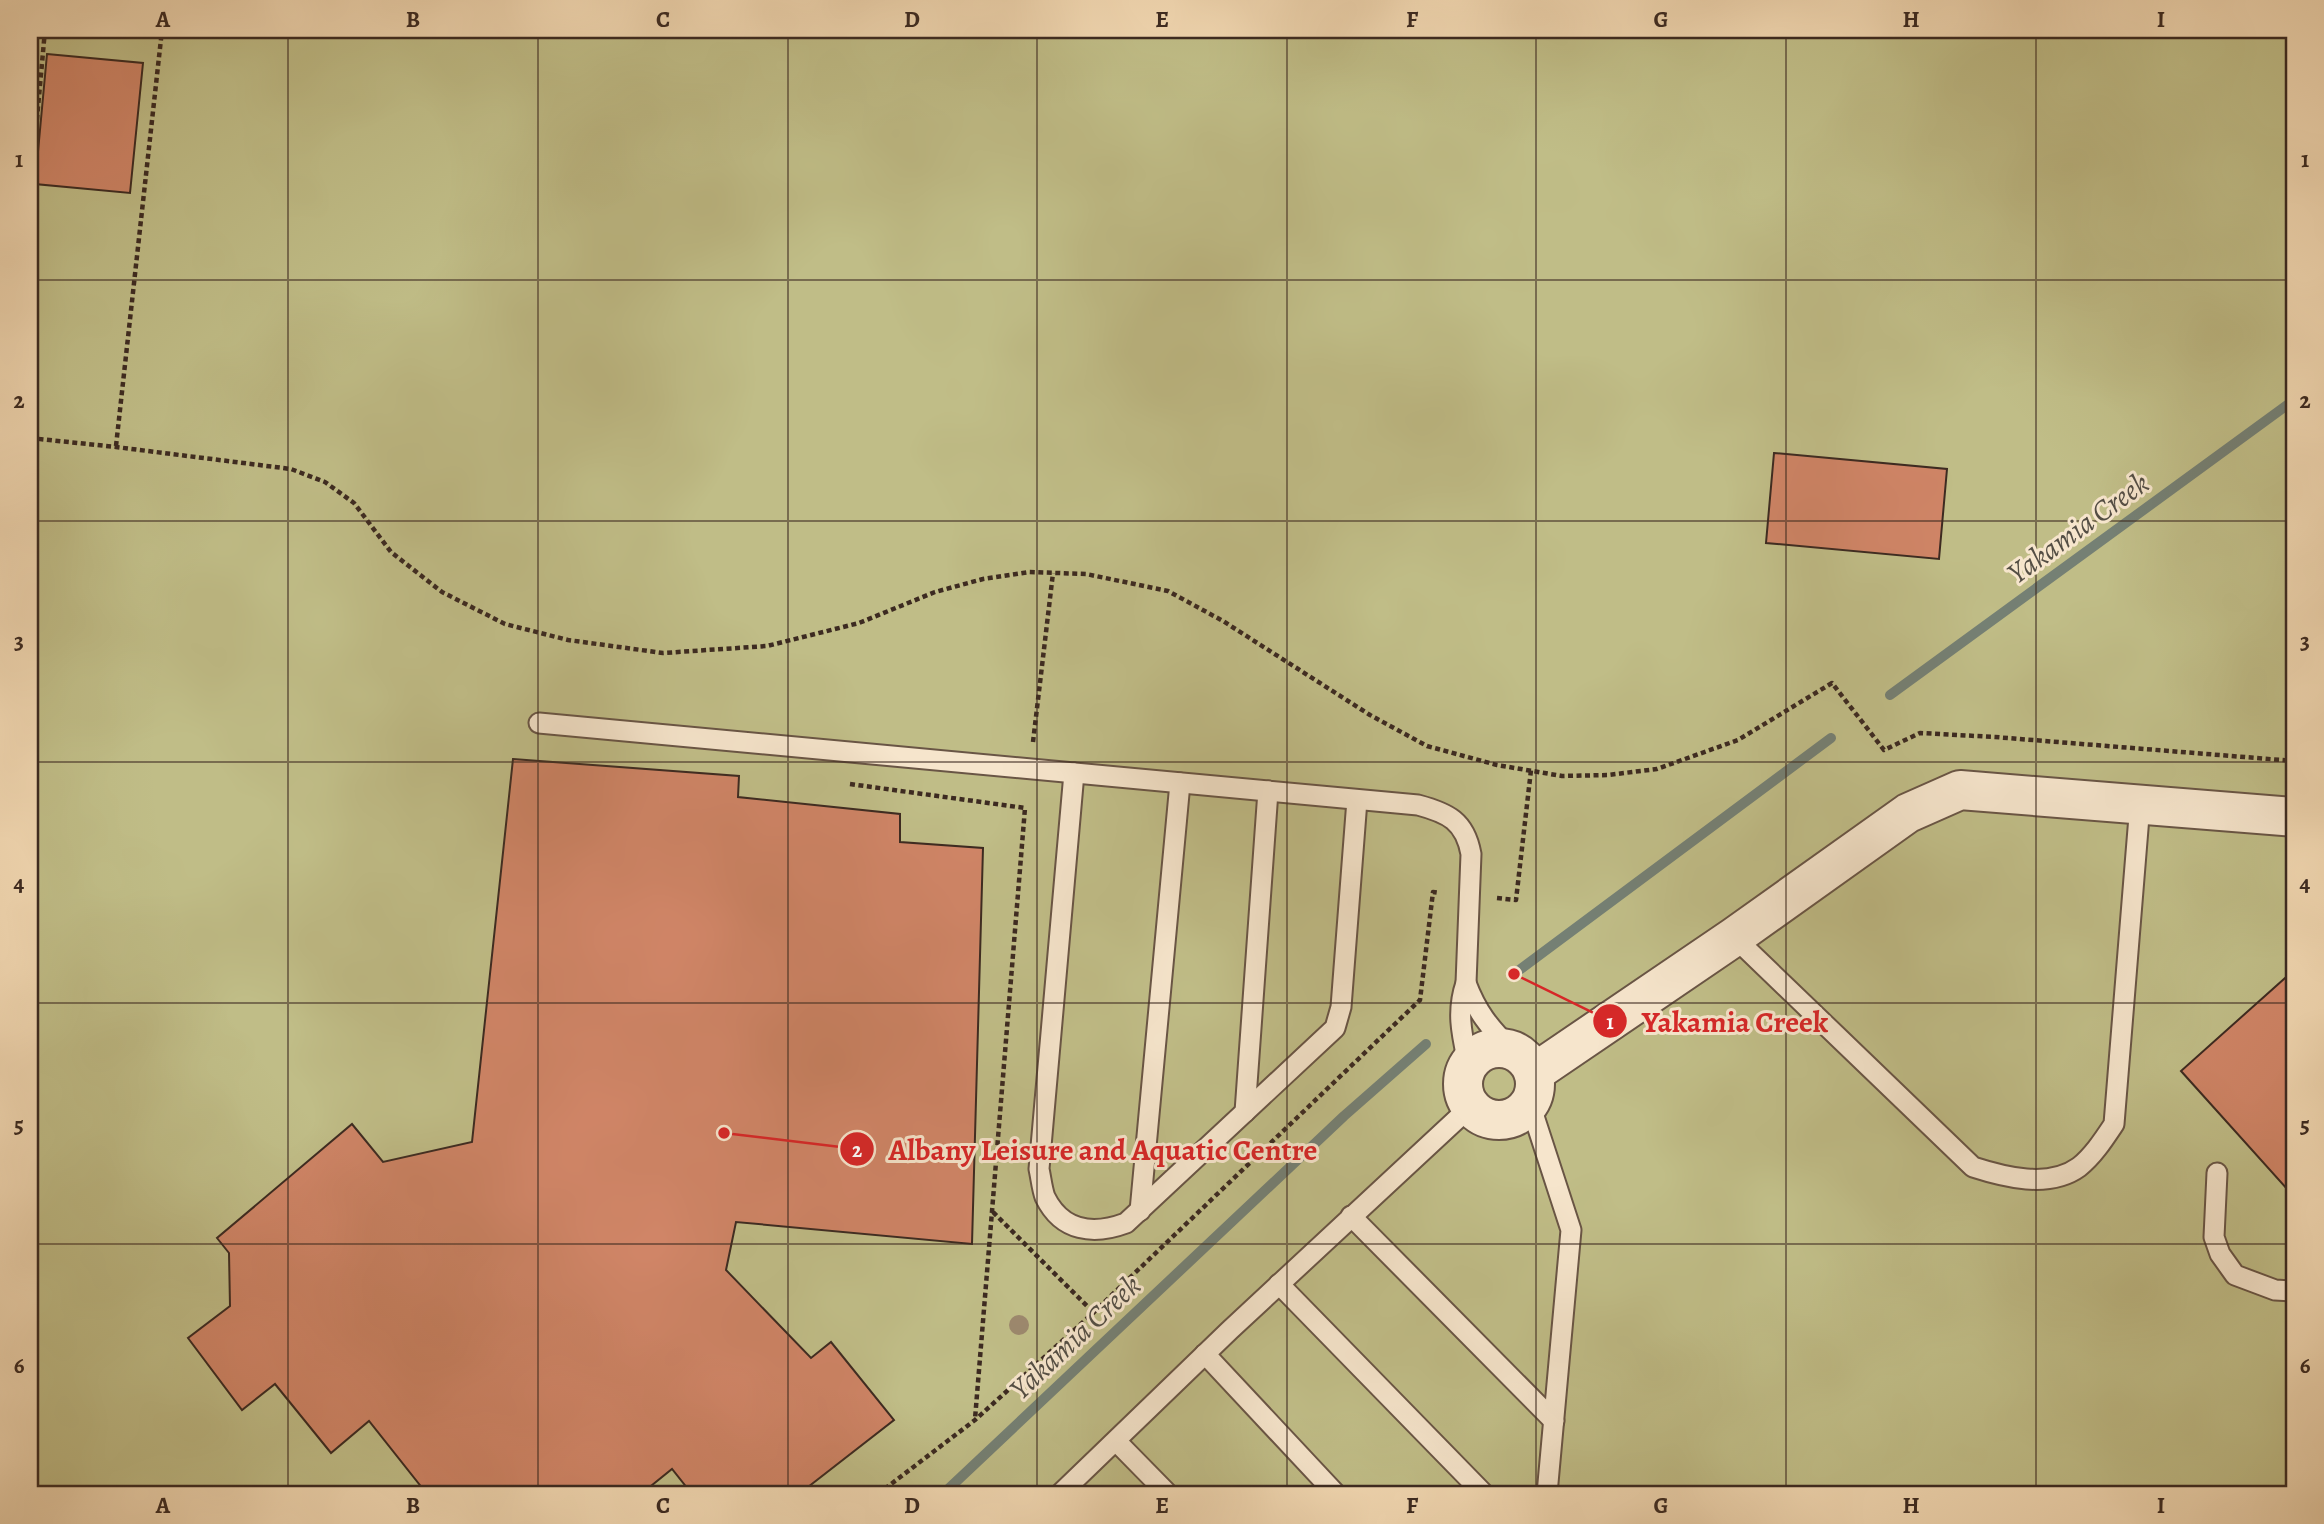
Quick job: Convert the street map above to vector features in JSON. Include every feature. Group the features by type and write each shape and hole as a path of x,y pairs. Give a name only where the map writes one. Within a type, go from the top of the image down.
{"street":[{"path":"1525,1075 1487,1049 1468,1063 1462,1085 1470,1107 1489,1119 1511,1118 1525,1075 1734,937 1908,813 1960,790 2294,817"}],"lane":[{"path":"539,723 1418,805 1443,811 1462,830 1469,841 1471,854 1466,983 1459,1015 1468,1063"},
{"path":"1074,773 1039,1169 1045,1197 1065,1223 1088,1230 1107,1230 1126,1223 1335,1028 1341,1007 1357,800"},
{"path":"1140,1211 1180,783"},
{"path":"1245,1112 1268,791"},
{"path":"1734,937 1973,1167 2004,1177 2046,1180 2078,1168 2114,1124 2140,804"},
{"path":"1466,983 1476,1009 1525,1075 1571,1230 1547,1494"},
{"path":"1060,1494 1351,1216 1470,1107"},
{"path":"2217,1173 2214,1237 2220,1254 2235,1275 2275,1290 2294,1291"},
{"path":"1351,1216 1554,1421"},
{"path":"1279,1284 1484,1494"},
{"path":"1205,1354 1336,1494"},
{"path":"1116,1441 1168,1494"}],"path":[{"path":"30,196 45,30"},
{"path":"116,447 162,30"},
{"path":"30,438 291,469 326,482 354,503 391,552 442,592 505,624 568,640 663,653 768,646 859,624 935,592 983,579 1028,572 1086,574 1168,592 1223,621 1370,715 1427,746 1497,765 1562,776 1608,775 1657,769 1738,740 1832,683 1884,750 1920,733 2294,761"},
{"path":"975,1420 1025,808 1053,573"},
{"path":"849,784 1025,808"},
{"path":"992,1211 1093,1312"},
{"path":"30,1488 112,1494"}],"shaded area":[{"path":"30,30 2294,30 2294,1494 30,1494"}],"building":[{"path":"64,30 148,30 147,38"},
{"path":"47,54 143,63 130,193 35,184"},
{"path":"1774,453 1947,469 1939,559 1766,543"},
{"path":"513,759 739,776 738,797 900,814 900,842 983,848 972,1244 736,1222 726,1270 811,1358 831,1342 894,1420 799,1494 692,1494 672,1469 641,1494 427,1494 369,1421 331,1453 275,1384 242,1410 188,1338 230,1306 229,1253 217,1238 352,1124 383,1162 472,1142"},
{"path":"2294,970 2294,1187 2289,1191 2181,1071"}],"waterway":[{"name":"Yakamia Creek","path":"1890,695 2294,400"},
{"name":"Yakamia Creek","path":"1514,974 1831,738"},
{"name":"Yakamia Creek","path":"943,1494 1344,1116 1426,1044"}],"place":[{"name":"Yakamia Creek","path":"1514,974"},
{"name":"Albany Leisure and Aquatic Centre","path":"724,1133"}]}
